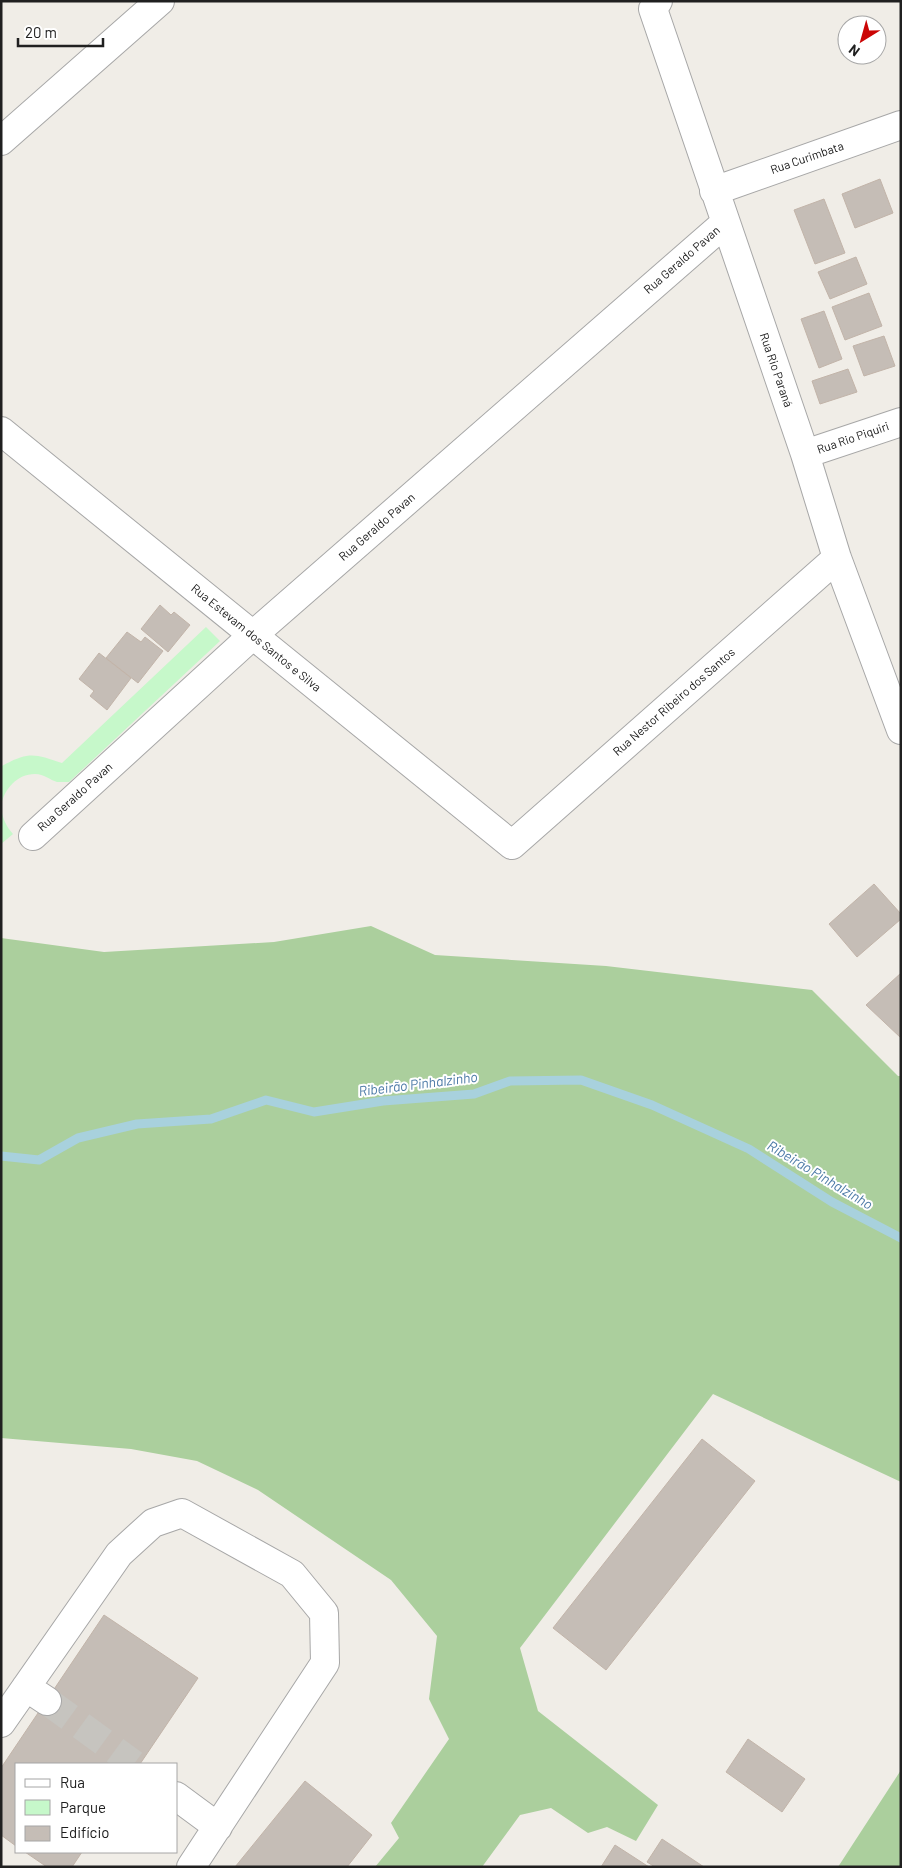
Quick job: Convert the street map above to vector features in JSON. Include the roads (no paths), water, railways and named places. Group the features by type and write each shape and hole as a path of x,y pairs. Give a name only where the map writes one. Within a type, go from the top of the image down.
{"street":[{"path":"1,141 160,1"},
{"name":"Rua Rio Paraná","path":"655,5 724,223 805,454 837,558 899,720"},
{"name":"Rua Curimbata","path":"714,191 901,124"},
{"name":"Rua Geraldo Pavan","path":"33,836 253,636 724,223"},
{"name":"Rua Rio Piquiri","path":"805,454 901,422"},
{"name":"Rua Estevam dos Santos e Silva","path":"1,431 512,845"},
{"name":"Rua Nestor Ribeiro dos Santos","path":"512,845 837,558"},
{"path":"1,1723 36,1694 119,1554 153,1523 182,1513 292,1574 324,1613 325,1663 191,1867"},
{"path":"178,1797 218,1827"}],"waterway":[{"name":"Ribeirão Pinhalzinho","path":"1,1156 39,1160 78,1138 137,1124 211,1119 266,1100 314,1112 383,1101 474,1094 510,1081 581,1080 652,1105 749,1149 832,1202 901,1238"}],"tunnel":[{"path":"47,1701 133,1763"}]}
